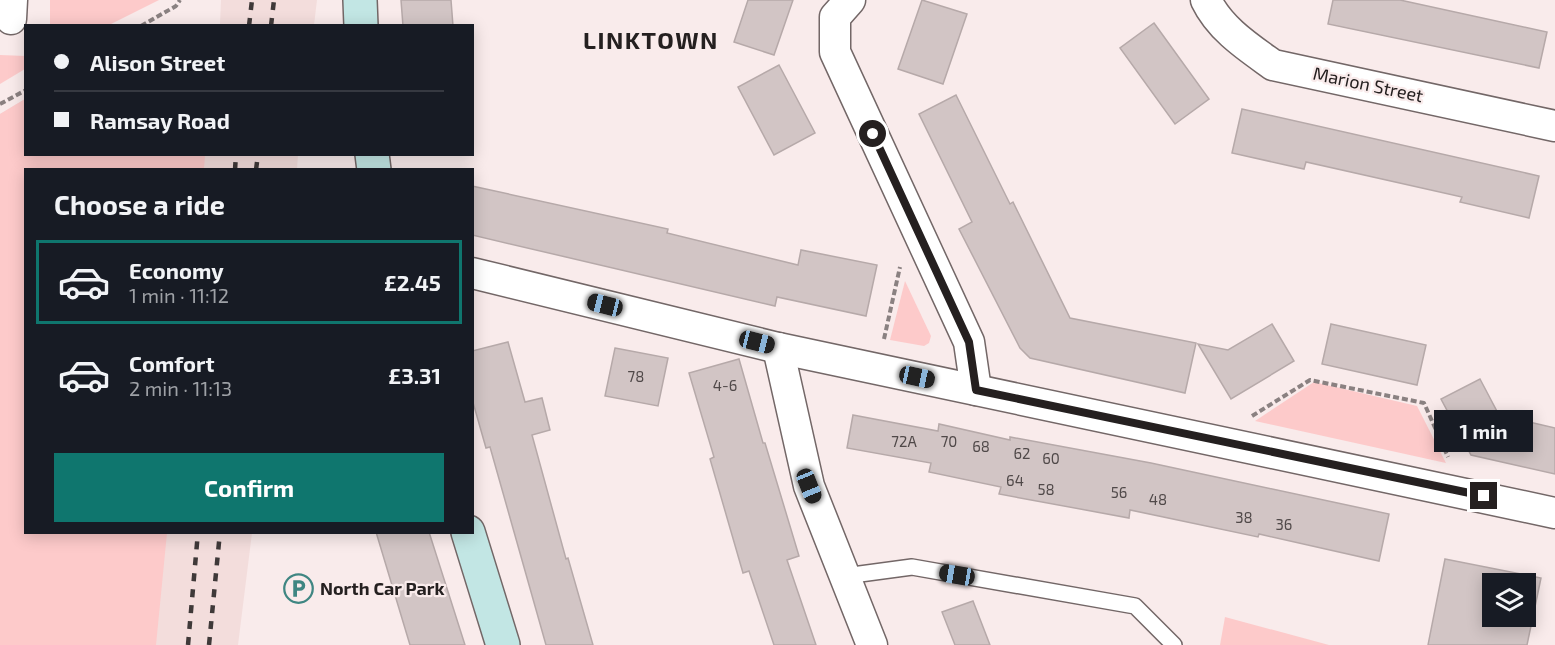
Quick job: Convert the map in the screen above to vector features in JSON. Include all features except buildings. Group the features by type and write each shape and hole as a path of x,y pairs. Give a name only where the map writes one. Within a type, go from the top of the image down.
{"main road":[{"path":"360,0 361,24"},
{"path":"469,534 502,645"}],"street":[{"path":"850,0 835,16 835,52 969,342 976,390"},
{"name":"Marion Street","path":"1206,0 1209,7 1238,40 1273,65 1555,126"},
{"path":"474,273 778,348 1555,513"},
{"path":"778,348 809,486 872,645"}],"lane":[{"path":"845,576 912,567 1135,606 1174,645"}],"path":[{"path":"144,24 176,6 180,0"},
{"path":"0,104 24,91"},
{"path":"877,369 911,217"},
{"path":"1213,440 1310,380 1412,400 1424,403 1463,492"}],"shaded area":[{"path":"50,0 159,0 111,24 50,24"},
{"path":"221,0 317,0 314,24 220,24"},
{"path":"0,55 24,56 24,70 0,84"},
{"path":"24,100 24,156 298,156 297,168 24,168 24,534 252,534 238,645 0,645 0,114"},
{"path":"24,100 24,156 205,156 204,168 24,168 24,534 167,534 156,645 0,645 0,114"},
{"path":"905,281 931,336 929,343 924,346 890,340"},
{"path":"1314,382 1417,406 1446,463 1255,421"},
{"path":"1225,617 1329,645 1220,645"}],"railway":[{"path":"249,24 252,0"},
{"path":"271,24 274,0"},
{"path":"235,168 236,156"},
{"path":"256,168 258,156"},
{"path":"188,645 198,534"},
{"path":"209,645 220,534"}],"place":[{"name":"North Car Park","path":"299,589"}],"district":[{"name":"LINKTOWN","path":"651,41"}],"route":[{"path":"873,134 969,342 976,390 1484,496"}]}
